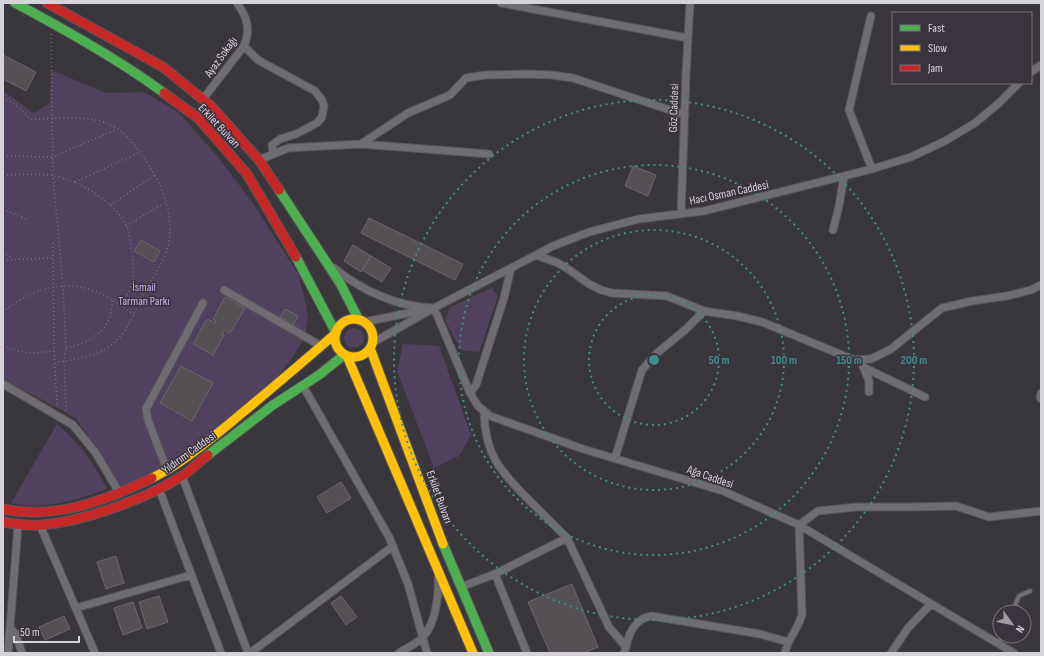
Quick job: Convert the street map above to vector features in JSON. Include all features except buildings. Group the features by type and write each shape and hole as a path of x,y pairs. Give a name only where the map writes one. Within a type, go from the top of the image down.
{"main road":[{"name":"Erkilet Bulvarı","path":"15,3 51,22 146,79 198,118 247,174 303,270 336,333"},
{"name":"Erkilet Bulvarı","path":"47,3 163,67 211,106 259,160 340,283 362,321"},
{"path":"345,355 357,357 362,356 371,346 372,333 370,328 362,321 351,320 341,324 336,333 336,344 338,349 345,355 473,653"},
{"name":"Yıldırım Caddesi","path":"3,509 25,514 47,514 90,503 147,481 167,470 196,450 272,389 336,333"},
{"name":"Erkilet Bulvarı","path":"371,346 448,556 489,653"},
{"name":"Yıldırım Caddesi","path":"3,522 18,525 40,525 67,521 99,513 159,489 182,476 273,405 319,375 345,355"}],"street":[{"name":"Ayaz Sokağı","path":"203,99 244,46 248,35 248,24 244,13 237,3"},
{"path":"501,3 688,38"},
{"name":"Göz Caddesi","path":"681,214 684,115 690,3"},
{"path":"871,16 849,110 872,169"},
{"path":"244,46 258,60 315,91 322,100 324,106 324,113 317,123 296,134 280,139 272,145 273,154"},
{"path":"1032,71 1041,65"},
{"path":"361,144 408,113 450,95 466,78 486,75 532,74 573,78 684,115"},
{"name":"Hacı Osman Caddesi","path":"434,308 536,255 571,239 605,227 639,220 704,211 872,169 911,157 940,144 987,114 1018,84"},
{"path":"259,160 288,148 361,144 489,154"},
{"path":"833,230 844,176"},
{"path":"536,255 558,263 600,290 612,293 667,296 704,311 737,316 762,322 854,360 925,398"},
{"path":"327,263 352,281 379,295 407,305 421,308 434,308"},
{"path":"470,393 479,378 504,298 511,268"},
{"path":"862,364 891,349 942,308 972,301 1008,296 1025,292 1041,285"},
{"path":"224,290 321,346"},
{"path":"167,470 148,420 146,409 203,303"},
{"path":"362,321 434,308"},
{"path":"371,346 434,308"},
{"name":"Ağa Caddesi","path":"434,308 470,393 478,406 484,412 496,419 614,458 722,491 798,525 992,640"},
{"path":"614,458 642,370 657,353 685,330 704,311"},
{"path":"862,364 869,381 869,392"},
{"path":"3,384 73,425 95,452 119,492"},
{"path":"303,386 382,522 403,568 427,653"},
{"path":"1041,393 1041,399"},
{"path":"484,412 488,446 498,466 512,484 567,538 609,627 625,650"},
{"path":"182,476 249,653 393,546"},
{"path":"159,489 221,653"},
{"path":"786,653 788,642 799,624 802,614 798,525 818,511 857,507 956,506 989,517 1041,511"},
{"path":"8,653 18,525"},
{"path":"40,525 95,653"},
{"path":"461,587 495,574 567,538"},
{"path":"399,653 423,637 432,622 437,604 439,586 437,568"},
{"path":"495,574 527,653"},
{"path":"76,608 191,575"},
{"path":"891,653 908,628 932,604"},
{"path":"3,613 11,616"},
{"path":"625,650 630,633 635,624 642,619 651,616 760,634 788,642"},
{"path":"10,628 15,633 22,653"},
{"name":"Ağa Caddesi","path":"999,644 1014,653"}],"lane":[{"path":"1016,604 1020,596 1030,591"}],"path":[{"path":"51,22 53,175 63,287 66,348 64,361 66,421"},
{"path":"3,97 20,108 29,118 32,119 93,119 117,129 130,140 155,174 166,202 170,227 166,254 122,336 98,354 54,363"},
{"path":"3,156 53,157 117,129"},
{"path":"74,182 140,152"},
{"path":"110,205 155,174"},
{"path":"3,175 53,175 74,182 92,192 117,212 126,226 134,274 131,287 120,305"},
{"path":"126,226 166,202"},
{"path":"3,209 28,220"},
{"path":"53,243 54,363 57,416"},
{"path":"3,252 13,259"},
{"path":"3,260 53,258"},
{"path":"3,312 29,294 54,288 71,286 89,289 112,300 134,315"},
{"path":"66,348 86,342 102,331 111,314 112,300"},
{"path":"3,345 14,350 28,353 54,351"}],"green space":[{"name":"İsmail Tarman Parkı","path":"51,70 106,93 144,92 178,112 219,158 254,205 298,274 306,303 308,319 305,336 289,362 273,382 202,440 161,467 122,488 76,418 3,379 3,91 34,113 50,103"},
{"path":"492,288 498,296 479,352 461,350 445,320 450,307"},
{"path":"354,328 361,331 364,338 361,345 354,348 347,345 344,338 347,331"},
{"path":"403,344 439,346 471,435 459,456 434,468 397,371"},
{"path":"57,424 86,454 107,489 83,497 47,505 35,506 11,503"}],"traffic: fast":[{"path":"15,3 91,45 164,93"},
{"path":"279,190 340,283 359,320"},
{"path":"296,257 336,333"},
{"path":"208,455 273,405 319,375 344,355"},
{"path":"443,544 489,653"}],"traffic: slow":[{"path":"350,319 358,319 365,322 370,327 373,338 370,349 365,354 358,357 350,357 343,354 338,349 335,342 335,334 338,327 343,322 350,319"},
{"path":"152,478 183,460 229,424 336,333"},
{"path":"370,348 443,544"},
{"path":"347,356 473,653"}],"traffic: jam":[{"path":"47,3 163,67 211,106 259,160 279,190"},
{"path":"164,93 198,118 247,174 296,257"},
{"path":"3,522 30,525 57,523 113,508 167,485 185,474 208,455"},
{"path":"3,509 22,512 61,510 98,501 152,478"}]}
